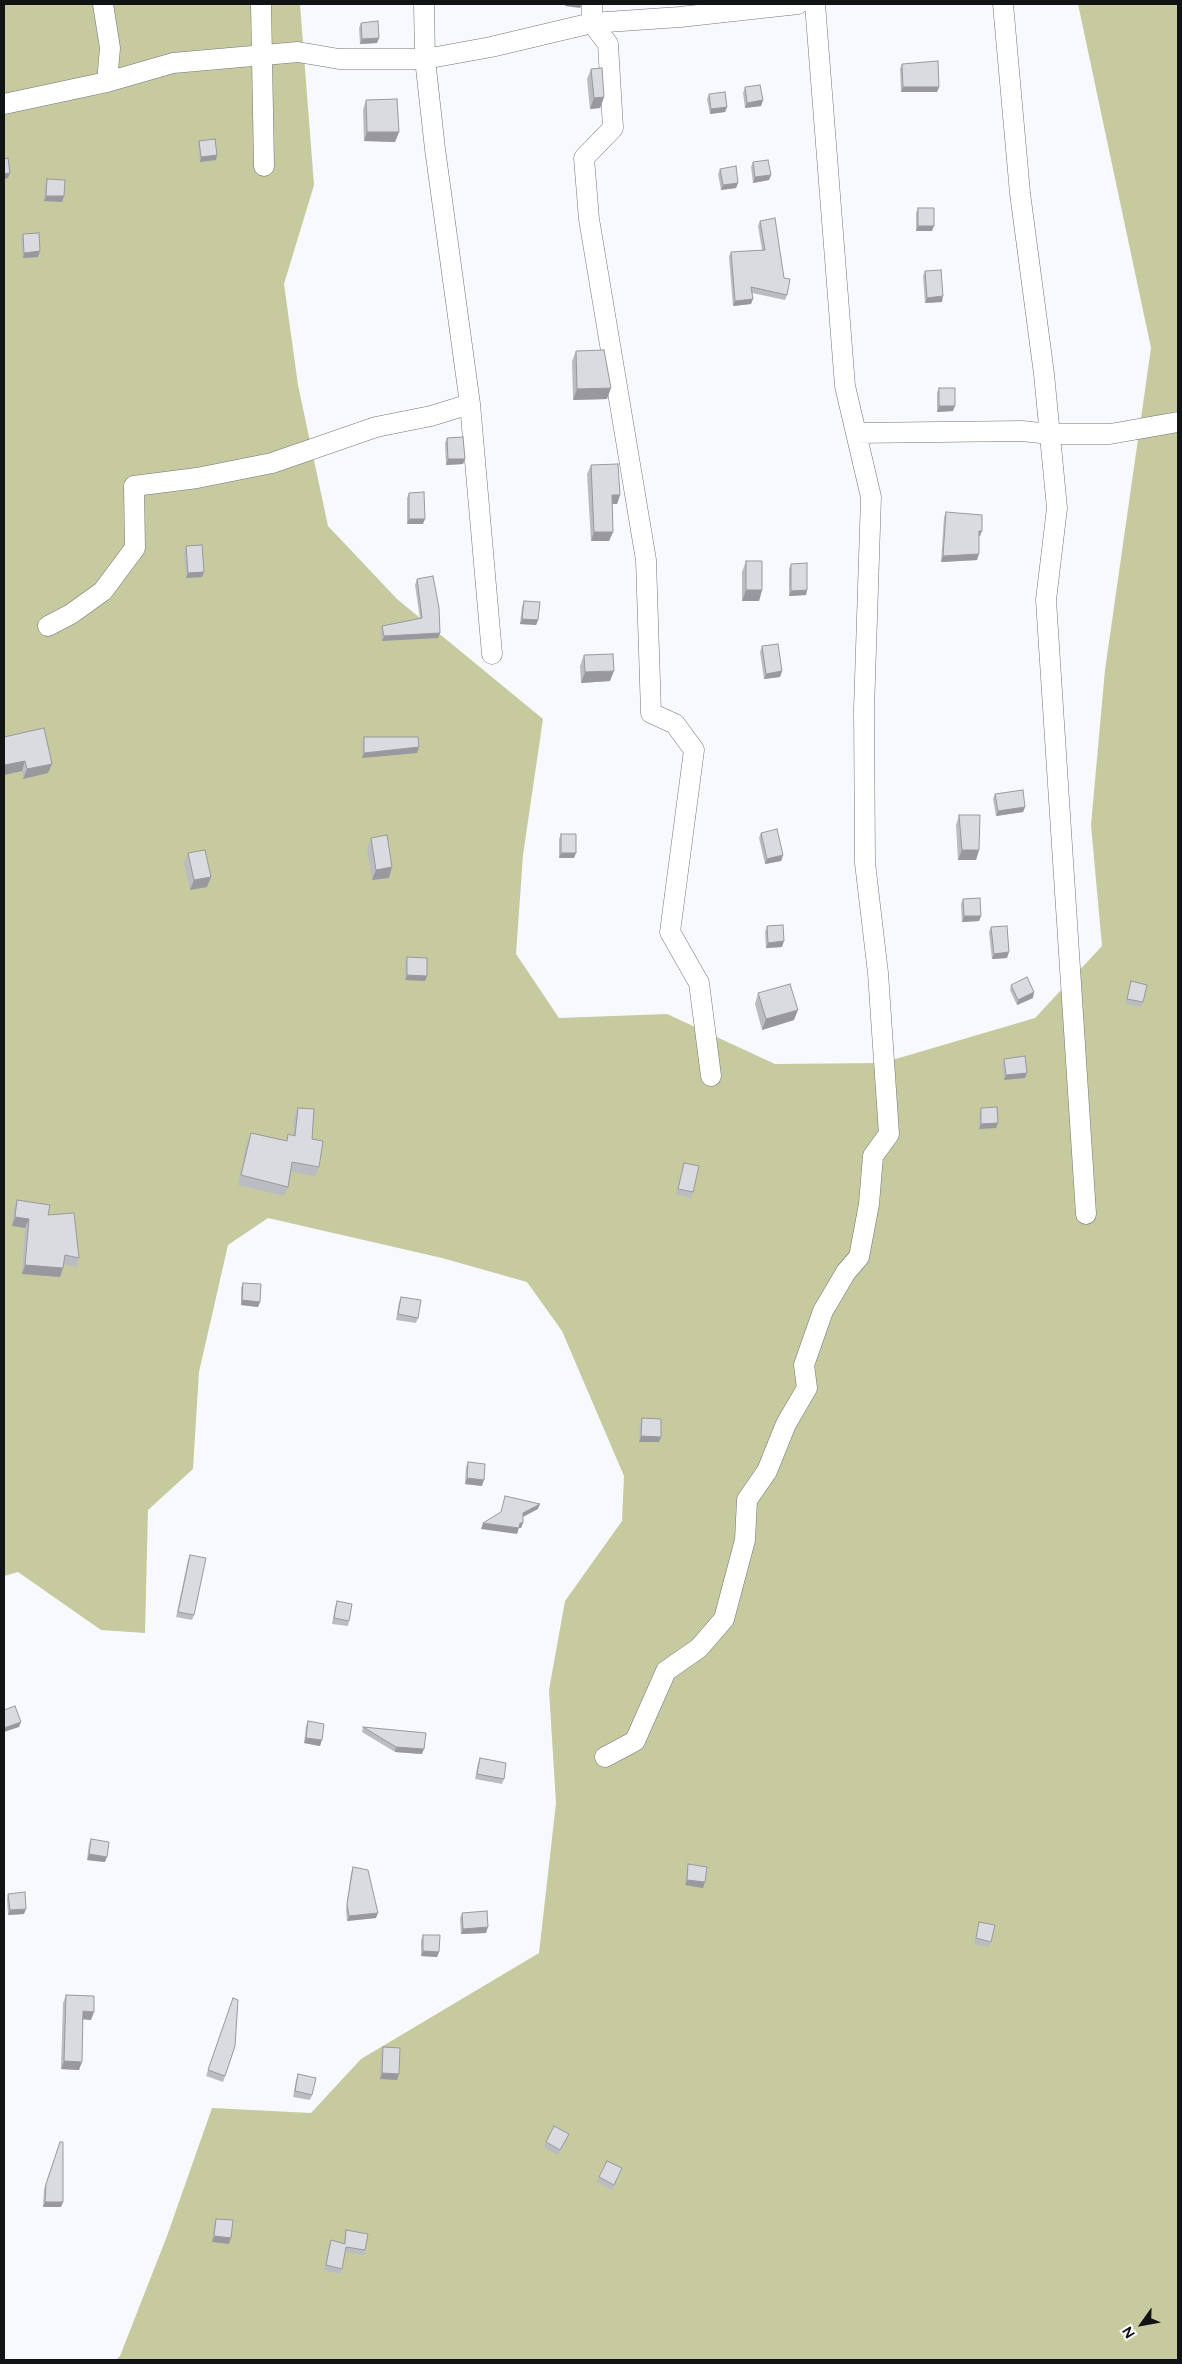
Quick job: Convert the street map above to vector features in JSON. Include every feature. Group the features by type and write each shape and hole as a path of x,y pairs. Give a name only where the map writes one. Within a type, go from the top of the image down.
{"street":[{"path":"103,4 110,48 107,82"},
{"path":"261,4 264,166"},
{"path":"424,4 425,58 436,159 470,404 492,654"},
{"path":"4,104 107,82 173,63 298,52 339,59 425,58 491,46 592,13 680,17 798,4"},
{"path":"605,1758 634,1741 666,1671 699,1648 724,1619 745,1540 748,1500 767,1471 786,1424 807,1388 804,1365 823,1311 846,1272 859,1257 869,1204 873,1156 889,1134 878,973 865,863 864,709 871,497 845,386 814,4"},
{"path":"1003,4 1020,193 1058,508 1046,600 1086,1214"},
{"path":"592,13 608,44 613,128 584,158 588,219 646,560 651,713 675,724 694,750 670,932 699,983 711,1076"},
{"path":"48,626 71,614 103,591 135,548 134,486 197,478 272,463 376,427 431,416 470,404"},
{"path":"856,433 1022,430 1050,434 1110,434 1178,422"}],"green space":[{"path":"4,4 300,4 314,185 284,284 298,385 328,526 397,599 543,719 523,855 516,954 559,1018 667,1014 775,1064 882,1063 1035,1018 1102,946 1091,825 1105,670 1151,348 1078,4 1178,4 1178,2360 116,2360 120,2356 167,2236 212,2108 311,2113 361,2059 539,1953 556,1803 549,1690 565,1601 622,1521 624,1476 562,1331 527,1282 442,1258 268,1218 228,1245 199,1372 193,1469 148,1510 145,1633 101,1630 18,1572 4,1576"}],"building":[{"path":"378,21 379,38 362,39 361,23"},
{"path":"938,61 939,87 903,87 902,64"},
{"path":"602,68 604,97 594,98 591,69"},
{"path":"760,85 763,100 747,103 745,87"},
{"path":"725,92 727,107 711,109 709,94"},
{"path":"397,99 399,132 367,132 366,100"},
{"path":"215,139 217,155 201,157 199,141"},
{"path":"8,158 10,173 4,174 4,159"},
{"path":"768,160 771,175 755,177 753,162"},
{"path":"736,166 738,183 723,185 720,169"},
{"path":"47,179 65,180 64,196 46,196"},
{"path":"918,208 934,208 934,226 918,226"},
{"path":"775,218 784,278 790,279 787,295 751,287 753,299 735,301 731,252 765,250 760,221"},
{"path":"39,233 40,251 24,253 23,234"},
{"path":"941,270 943,296 927,298 925,271"},
{"path":"604,350 611,388 577,389 576,351"},
{"path":"939,388 955,388 955,406 939,406"},
{"path":"463,437 465,459 448,459 447,438"},
{"path":"618,464 620,495 612,495 613,532 594,532 591,465"},
{"path":"424,492 425,519 409,519 409,493"},
{"path":"946,512 982,515 982,531 979,531 979,554 943,556"},
{"path":"202,545 204,572 188,573 186,546"},
{"path":"746,561 762,561 762,590 746,590"},
{"path":"807,563 807,590 791,591 791,564"},
{"path":"433,576 439,608 440,633 384,636 382,626 422,618 417,579"},
{"path":"524,601 540,602 538,620 522,619"},
{"path":"778,644 782,671 766,674 762,646"},
{"path":"613,654 614,671 585,672 584,655"},
{"path":"44,728 52,764 27,769 25,761 5,765 4,737"},
{"path":"364,737 418,737 419,747 364,753"},
{"path":"1023,790 1025,807 998,811 995,794"},
{"path":"959,815 980,815 979,850 962,850"},
{"path":"777,829 783,855 767,859 761,833"},
{"path":"561,834 576,834 576,853 561,853"},
{"path":"387,835 392,867 376,870 371,838"},
{"path":"205,850 211,877 194,880 188,853"},
{"path":"980,898 981,916 964,916 963,899"},
{"path":"783,925 784,941 768,943 767,926"},
{"path":"1007,926 1009,952 994,954 991,927"},
{"path":"407,957 427,958 427,976 407,975"},
{"path":"1027,977 1034,992 1018,1000 1011,985"},
{"path":"1131,981 1147,985 1143,1002 1127,999"},
{"path":"790,984 798,1010 766,1019 758,993"},
{"path":"1025,1056 1027,1073 1006,1075 1004,1059"},
{"path":"997,1107 998,1123 981,1124 981,1108"},
{"path":"298,1108 314,1109 312,1139 323,1141 319,1167 292,1162 288,1187 241,1175 251,1133 287,1141 288,1134 295,1136"},
{"path":"684,1163 699,1166 693,1192 678,1189"},
{"path":"17,1200 50,1205 48,1215 74,1213 79,1258 65,1255 63,1268 25,1265 29,1219 15,1217"},
{"path":"243,1283 261,1284 260,1302 242,1300"},
{"path":"401,1297 421,1300 418,1318 398,1314"},
{"path":"642,1418 661,1419 661,1437 641,1436"},
{"path":"468,1462 485,1464 484,1480 467,1478"},
{"path":"505,1496 540,1504 523,1513 523,1523 520,1523 519,1528 483,1523 501,1512"},
{"path":"190,1555 206,1558 194,1615 178,1612"},
{"path":"337,1601 352,1604 349,1621 334,1618"},
{"path":"15,1706 21,1722 4,1728 4,1710"},
{"path":"308,1721 324,1724 322,1740 306,1738"},
{"path":"363,1727 426,1733 424,1749 396,1747"},
{"path":"480,1758 506,1763 504,1779 477,1774"},
{"path":"91,1839 109,1842 107,1857 89,1854"},
{"path":"688,1864 707,1867 705,1882 687,1880"},
{"path":"353,1867 368,1870 378,1913 349,1916 347,1904"},
{"path":"25,1892 26,1909 10,1910 8,1894"},
{"path":"487,1911 488,1927 463,1929 462,1913"},
{"path":"979,1922 995,1925 991,1942 976,1938"},
{"path":"423,1935 440,1935 439,1952 423,1951"},
{"path":"66,1995 94,1996 94,2012 83,2011 82,2062 64,2061"},
{"path":"233,1998 238,2000 235,2046 225,2076 208,2070"},
{"path":"383,2047 400,2048 399,2074 382,2073"},
{"path":"298,2074 316,2078 312,2095 295,2091"},
{"path":"554,2126 569,2134 560,2150 546,2142"},
{"path":"60,2142 63,2142 63,2202 45,2202 46,2184"},
{"path":"607,2161 622,2168 614,2185 599,2177"},
{"path":"216,2219 233,2220 231,2238 214,2236"},
{"path":"346,2230 368,2234 365,2250 346,2247 342,2269 326,2265 331,2240 345,2244"}]}
